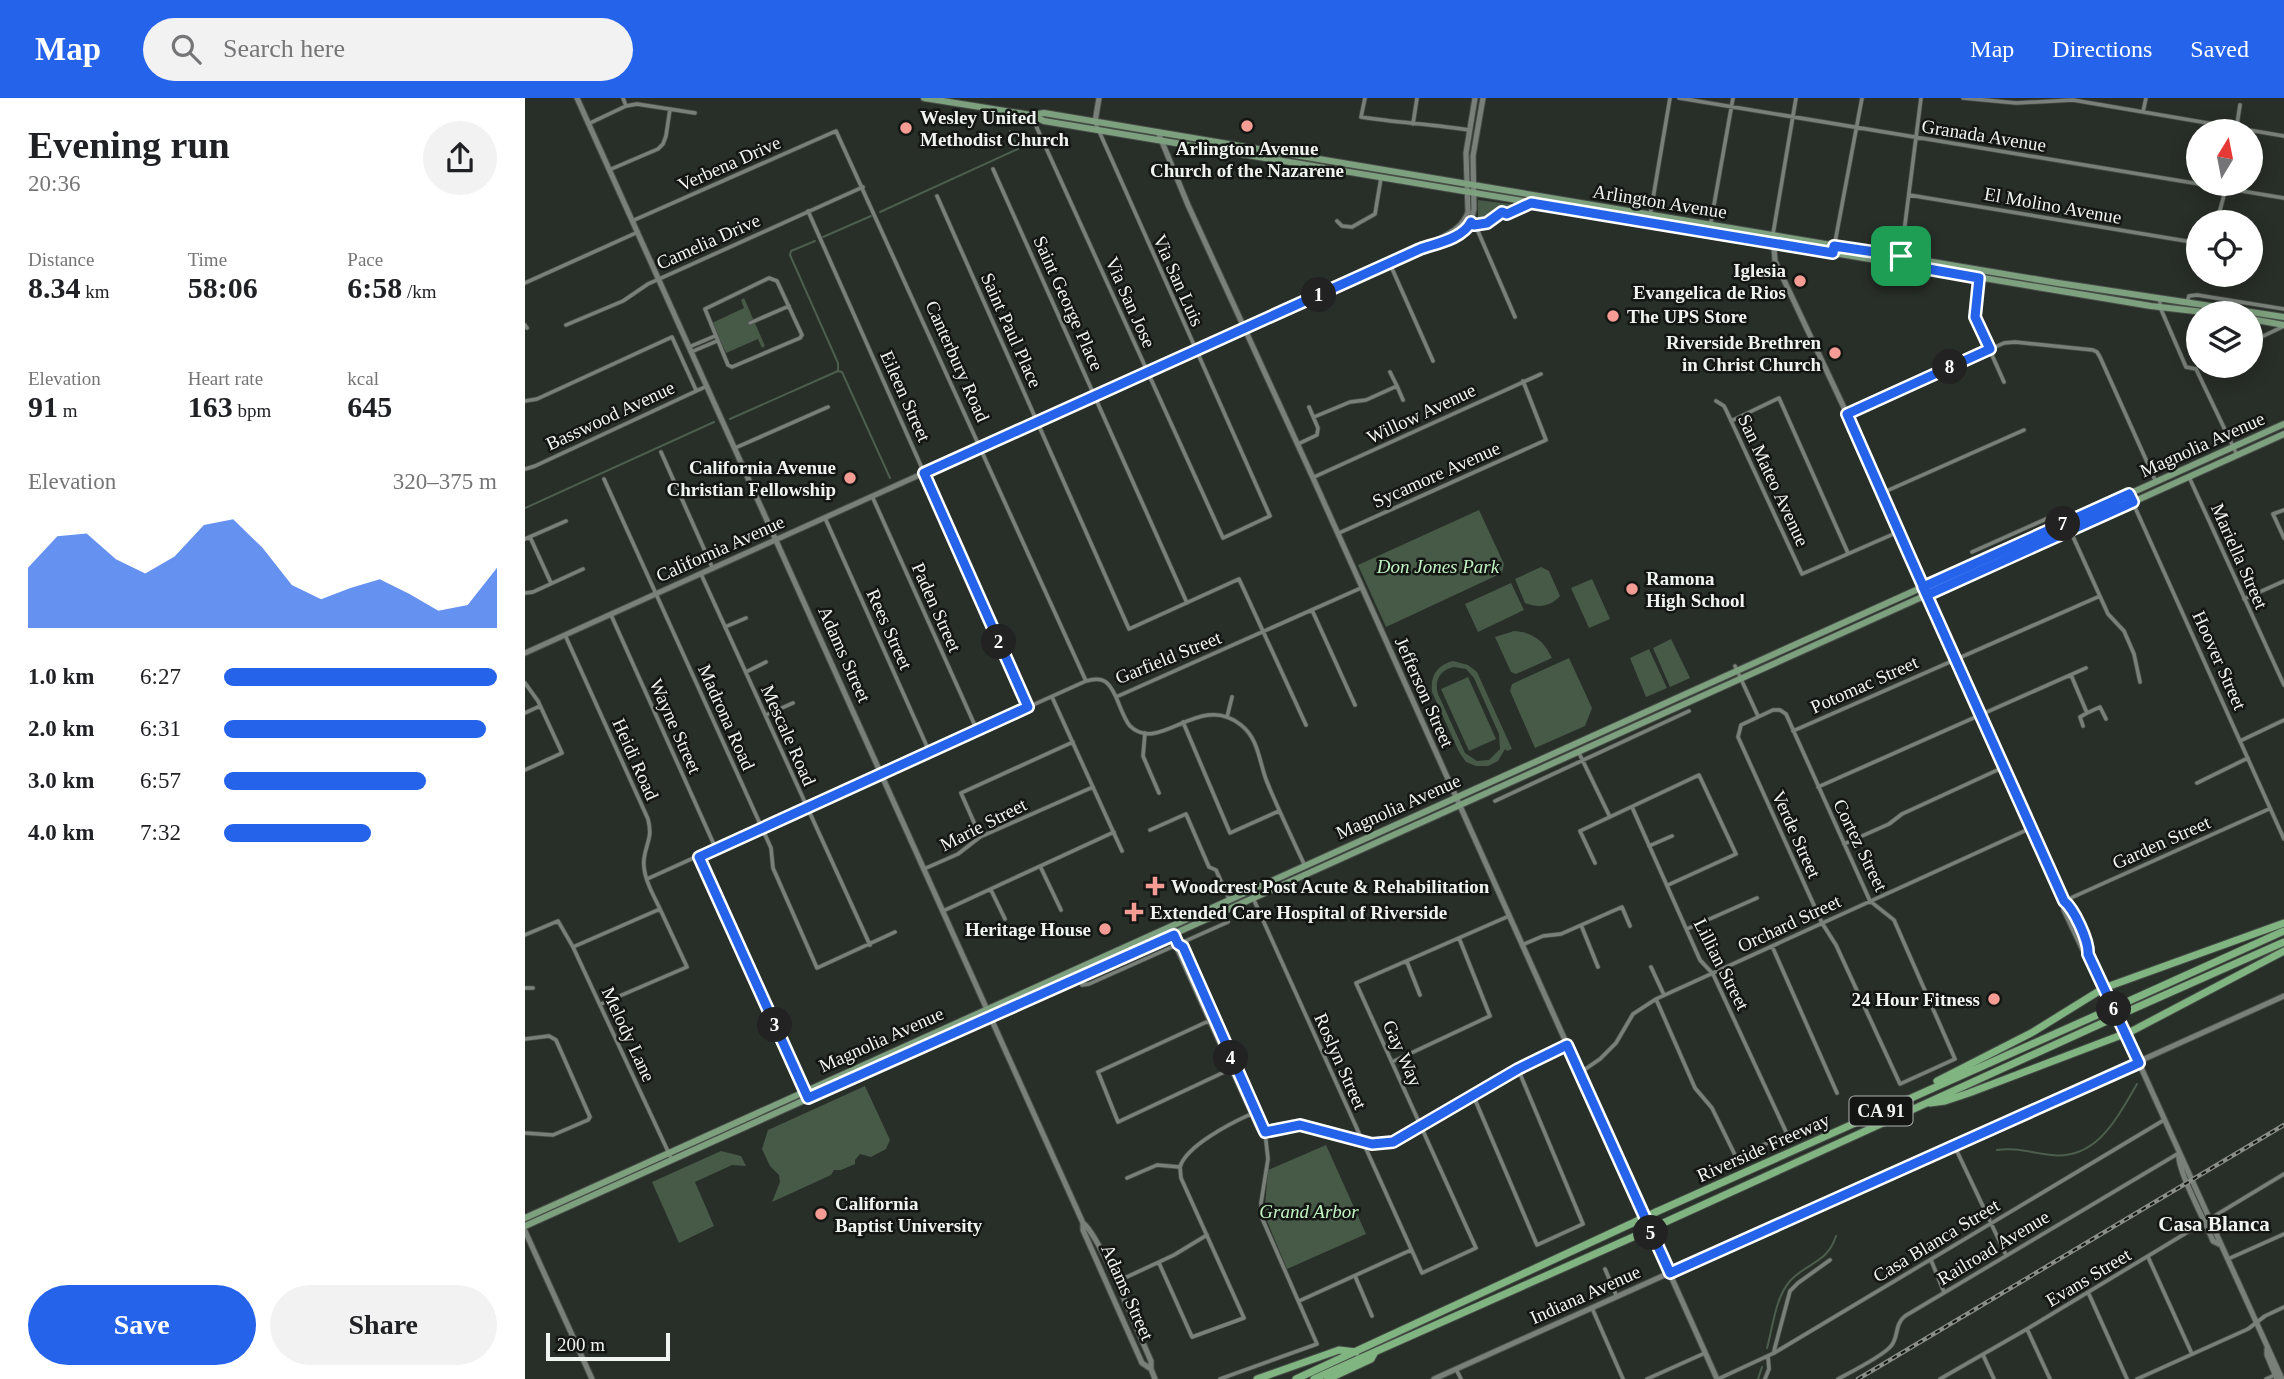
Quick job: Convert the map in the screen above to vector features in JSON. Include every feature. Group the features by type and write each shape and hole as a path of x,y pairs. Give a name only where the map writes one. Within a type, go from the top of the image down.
{"highway":[{"path":"1929,1089 1937,1081 2032,1032 2104,988 2284,923"},
{"name":"Riverside Freeway","path":"1296,1379 1552,1259 2284,931"},
{"name":"Riverside Freeway","path":"1314,1379 2284,942"},
{"path":"1922,1104 1945,1101 1969,1093 2125,1034 2284,951"},
{"path":"1258,1379 1339,1350 1357,1352"},
{"path":"1328,1379 1371,1359 1376,1350"}],"main road":[{"name":"Adams Street","path":"577,98 989,1012 1142,1363 1151,1369"},
{"name":"Arlington Avenue","path":"924,98 1031,115 1044,113 1096,126 1649,219 1709,233 1833,249 2186,308"},
{"path":"1096,126 1099,98"},
{"path":"1472,224 1474,209 1465,153 1475,98"},
{"path":"1420,249 1458,229 1465,221 1472,156 1483,98"},
{"name":"Arlington Avenue","path":"1159,136 1381,178 1470,188 1531,203 1711,225 1773,235 1833,249"},
{"name":"Jefferson Street","path":"1159,136 1717,1379"},
{"path":"1165,149 1166,144 1175,141"},
{"name":"California Avenue","path":"525,653 1420,249 1450,239 1472,224"},
{"path":"1773,235 1775,261 1847,414 2064,901 2064,909 2139,1063 2278,1377"},
{"name":"Arlington Avenue","path":"2160,304 2186,302"},
{"name":"Arlington Avenue","path":"2263,313 2284,317"},
{"path":"2263,321 2284,325"},
{"name":"Magnolia Avenue","path":"989,1012 1174,935 1309,874 1457,801 1738,671 2284,424"},
{"name":"Magnolia Avenue","path":"525,1228 1305,864 1579,751 1738,671 1927,595 2284,433"},
{"name":"Indiana Avenue","path":"1434,1379 2284,996"},
{"name":"Magnolia Avenue","path":"525,1217 669,1152 806,1095"},
{"name":"Adams Street","path":"1083,1223 1089,1228 1116,1282 1156,1379"},
{"path":"525,1228 591,1379"},
{"path":"1088,1242 1097,1244"}],"street":[{"path":"622,98 626,106"},
{"path":"1365,98 1361,117 1469,130"},
{"path":"1413,125 1417,98"},
{"path":"1649,219 1670,98"},
{"name":"Granada Avenue","path":"1679,98 2186,180"},
{"path":"1709,233 1733,98"},
{"path":"1773,235 1796,98"},
{"path":"1833,249 1861,98"},
{"path":"1900,260 1921,98"},
{"path":"1963,98 2016,103 2073,100 2186,120"},
{"path":"2143,112 2145,98"},
{"path":"588,124 626,106 638,104 695,113"},
{"path":"2238,119 2240,105"},
{"path":"609,170 663,144 670,109"},
{"name":"Via San Jose","path":"1031,115 1223,538"},
{"name":"Via San Luis","path":"1096,126 1270,516 1223,538"},
{"name":"Canterbury Road","path":"836,131 1086,681"},
{"name":"Verbena Drive","path":"632,221 836,131"},
{"path":"2263,133 2284,136"},
{"name":"Saint George Place","path":"993,169 1187,603"},
{"path":"1337,221 1342,226 1352,227 1375,214 1381,178"},
{"name":"Camelia Drive","path":"566,325 624,301 658,279 863,187"},
{"name":"El Molino Avenue","path":"1909,194 2186,241"},
{"name":"Granada Avenue","path":"2263,194 2284,198"},
{"name":"Saint Paul Place","path":"937,196 1129,629 1187,603"},
{"path":"1515,317 1472,224 1487,223 1502,212 1507,214 1531,203"},
{"name":"Eileen Street","path":"808,211 1028,707"},
{"path":"525,283 638,232"},
{"path":"1390,263 1433,361"},
{"path":"1980,274 1975,317 2004,382"},
{"path":"769,278 774,278 789,306 802,335 800,338 732,367 728,365 705,309 769,278"},
{"path":"2187,301 2189,296 2197,295 2236,301"},
{"path":"2160,304 2186,367"},
{"path":"2263,305 2284,309"},
{"path":"750,323 789,306"},
{"path":"2267,314 2268,306"},
{"path":"2263,336 2284,325"},
{"path":"690,349 715,336"},
{"path":"525,401 537,399 672,337 696,390"},
{"path":"690,349 717,341"},
{"path":"1847,414 2004,343 2097,352 2157,482"},
{"path":"1390,372 1403,400"},
{"name":"Willow Avenue","path":"1313,478 1541,374"},
{"path":"2200,378 2237,455"},
{"name":"Sycamore Avenue","path":"1337,534 1546,440 1523,381"},
{"name":"Basswood Avenue","path":"525,469 707,386"},
{"path":"1314,418 1397,386"},
{"path":"1731,421 1779,398 1848,553 1898,532"},
{"name":"San Mateo Avenue","path":"1716,401 1724,405 1802,574 1848,553"},
{"path":"735,447 828,407"},
{"path":"1298,444 1317,435 1318,428 1309,407"},
{"path":"1882,493 2024,430"},
{"path":"661,452 713,569"},
{"name":"Mariella Street","path":"2189,477 2284,685"},
{"name":"Madrona Road","path":"604,479 771,848 773,868 817,968 870,944"},
{"name":"Hoover Street","path":"2129,494 2284,839"},
{"name":"Paden Street","path":"872,496 977,730"},
{"path":"2284,510 2273,514 2284,538"},
{"path":"1972,552 2055,516 2063,516 2067,522"},
{"name":"Rees Street","path":"825,518 929,751"},
{"path":"551,583 527,538 566,521"},
{"path":"2070,530 2108,614 2124,631 2134,654 2140,682"},
{"path":"2006,550 2010,542 2008,537"},
{"path":"525,593 583,569"},
{"name":"Mescale Road","path":"701,574 870,944"},
{"path":"1187,603 1239,579 1306,725"},
{"path":"2243,599 2284,582"},
{"name":"Garfield Street","path":"647,879 1086,681 1096,678 1105,680 1116,697 1361,589"},
{"name":"Potomac Street","path":"1793,731 2100,596"},
{"path":"1312,610 1355,705"},
{"name":"Wayne Street","path":"610,615 716,849"},
{"path":"725,628 746,618"},
{"name":"Heidi Road","path":"565,635 648,819 651,837 643,860 647,879 660,909"},
{"path":"745,672 766,662"},
{"path":"1818,788 2086,668"},
{"path":"1738,671 1758,716"},
{"path":"2071,675 2087,713"},
{"path":"525,683 540,706 562,753 525,770"},
{"path":"1052,696 1122,851"},
{"path":"1116,697 1128,724 1145,733 1162,732 1207,714 1227,717 1243,726 1252,737 1264,775 1309,874"},
{"path":"1227,717 1232,697"},
{"path":"766,716 793,703"},
{"path":"525,713 540,706"},
{"path":"2083,726 2080,717 2099,707 2106,719"},
{"name":"Cortez Street","path":"1758,716 1780,710 1786,714 1870,901 1894,920 1955,1059 1900,1084"},
{"path":"1495,801 1689,711"},
{"name":"Verde Street","path":"1758,716 1741,725 1738,737 1822,923 1836,945 1900,1084"},
{"path":"2240,741 2284,720"},
{"path":"1184,722 1230,833 1279,811"},
{"path":"1145,733 1143,756 1159,793"},
{"path":"980,837 961,793 1073,742"},
{"path":"1579,751 1610,817"},
{"path":"2197,783 2248,758"},
{"path":"1844,844 2004,767"},
{"path":"1595,863 1580,831 1699,775 1735,854 1668,885"},
{"name":"Marie Street","path":"924,869 958,854 980,837 1093,787"},
{"name":"Lillian Street","path":"1632,807 1700,960 1713,974 1787,1134 1736,1157"},
{"name":"Garden Street","path":"2064,901 2269,809"},
{"path":"1150,830 1186,814 1209,867 1216,870 1229,899"},
{"name":"Orchard Street","path":"1581,1072 1600,1059 1616,1043 1633,1014 1656,999 2031,828"},
{"path":"943,911 1114,832"},
{"path":"1649,846 1672,836"},
{"path":"699,857 806,1095"},
{"path":"1041,867 1061,910"},
{"path":"992,890 1005,919"},
{"name":"Roslyn Street","path":"1253,898 1422,1273"},
{"path":"1687,929 1757,898"},
{"path":"1522,945 1543,936 1561,934 1622,907 1630,926"},
{"path":"573,947 660,909 687,967 600,1004"},
{"path":"1420,995 1407,961 1509,916"},
{"name":"Melody Lane","path":"525,935 558,921 573,947 672,1160"},
{"path":"1081,985 1089,984 1228,922"},
{"path":"1581,925 1598,967"},
{"path":"1171,926 1178,944 1183,947 1211,1020 1263,1133"},
{"path":"870,944 895,932"},
{"path":"1392,1062 1490,1016 1459,938"},
{"path":"1772,946 1837,1093"},
{"name":"Gay Way","path":"1407,961 1356,983 1476,1248 1422,1273"},
{"path":"1651,967 1664,995"},
{"path":"525,988 533,988"},
{"path":"1656,999 1695,1088 1712,1108 1736,1157 1716,1167"},
{"path":"1211,1020 1098,1072 1118,1122 1233,1068"},
{"path":"525,1039 549,1036 556,1040 590,1117 553,1135 525,1133"},
{"path":"1263,1133 1300,1125 1372,1144 1393,1142 1473,1094 1567,1045"},
{"path":"1220,1379 1317,1344 1262,1218 1261,1203 1268,1159 1266,1138 1251,1114 1233,1068"},
{"path":"1473,1094 1537,1245 1583,1224 1518,1069"},
{"path":"1159,1263 1192,1337 1244,1318 1181,1178 1180,1167 1186,1155 1194,1149 1232,1123 1251,1114"},
{"name":"Casa Blanca Street","path":"1717,1379 1774,1353 2164,1120"},
{"path":"1954,1145 2006,1255"},
{"name":"Railroad Avenue","path":"1838,1379 1889,1349 1900,1320 2179,1153"},
{"path":"1127,1178 1157,1166 1180,1167"},
{"name":"Evans Street","path":"1940,1379 2284,1174"},
{"path":"2226,1260 2284,1234"},
{"path":"1116,1282 1159,1263 1207,1235"},
{"path":"1299,1301 1411,1250"},
{"path":"2148,1257 2192,1354"},
{"path":"1774,1353 1790,1291 1830,1260"},
{"path":"1931,1260 1944,1292"},
{"path":"1605,1269 1617,1297"},
{"path":"1355,1276 1372,1316"},
{"path":"2088,1292 2127,1379"},
{"path":"2137,1379 2248,1329 2255,1322 2284,1307"},
{"path":"1592,1308 1623,1379"},
{"path":"2027,1329 2050,1379"},
{"path":"1647,1379 1705,1353"},
{"path":"1983,1355 1994,1379"},
{"path":"1765,1379 1769,1369 1767,1356"},
{"path":"1456,1369 1461,1379"},
{"path":"2266,1379 2278,1377"}],"green space":[{"path":"1478,200 1525,206 1509,212 1506,208 1500,208 1484,222 1478,219"},
{"path":"744,298 765,346 762,348 758,339 726,353 712,323 744,308 741,300"},
{"name":"Don Jones Park","path":"1479,510 1504,564 1502,573 1386,627 1358,565"},
{"path":"1541,567 1549,571 1560,596 1552,602 1535,606 1525,603 1515,579"},
{"path":"1592,579 1610,619 1589,628 1571,588"},
{"path":"1511,583 1524,610 1478,632 1465,604"},
{"path":"1514,631 1537,638 1552,658 1516,674 1511,672 1495,637"},
{"path":"1671,639 1690,678 1670,687 1653,648"},
{"path":"1649,649 1667,688 1646,697 1630,658"},
{"path":"1569,658 1592,708 1585,726 1535,748 1510,691 1512,684"},
{"path":"1453,661 1468,665 1477,672 1512,749 1505,749 1498,761 1488,766 1476,766 1466,762 1432,692 1432,681 1436,672","holes":["1454,667 1466,669 1474,678 1499,734 1500,749 1489,760 1477,761 1465,753 1438,694 1437,684 1442,673"]},
{"path":"1468,677 1496,739 1469,751 1441,689"},
{"path":"865,1086 890,1140 886,1149 871,1157 860,1154 855,1164 834,1170 831,1175 772,1202 780,1182 779,1175 770,1166 762,1149 768,1130"},
{"name":"Grand Arbor","path":"1326,1145 1366,1234 1287,1269 1267,1221 1265,1205 1268,1170"},
{"path":"721,1151 741,1156 746,1166 732,1165 695,1182 714,1226 679,1243 652,1182"}],"waterway":[{"path":"880,212 1018,149 1010,131"},
{"path":"823,237 871,216"},
{"path":"815,241 791,251 790,255 838,363 838,370"},
{"path":"730,419 838,371 842,372 890,478"},
{"path":"525,508 714,422"},
{"path":"1997,1150 2051,1155 2067,1155 2081,1151 2104,1134 2137,1084"},
{"path":"1767,1348 1778,1304 1785,1288 1796,1275 1822,1258 1836,1236"},
{"path":"1758,1379 1762,1367"}],"railway":[{"path":"1858,1379 2284,1125"}],"place":[{"name":"Arlington Avenue Church of the Nazarene","path":"1247,126"},
{"name":"Wesley United Methodist Church","path":"906,128"},
{"name":"Iglesia Evangelica de Rios","path":"1800,281"},
{"name":"The UPS Store","path":"1613,316"},
{"name":"Riverside Brethren in Christ Church","path":"1835,353"},
{"name":"California Avenue Christian Fellowship","path":"850,478"},
{"name":"Ramona High School","path":"1632,589"},
{"name":"Woodcrest Post Acute & Rehabilitation","path":"1155,886"},
{"name":"Extended Care Hospital of Riverside","path":"1134,912"},
{"name":"Heritage House","path":"1105,929"},
{"name":"24 Hour Fitness","path":"1994,999"},
{"name":"California Baptist University","path":"821,1214"}],"district":[{"name":"Casa Blanca","path":"2214,1224"}],"route":[{"path":"1901,256 1834,246 1833,253 1531,203 1507,214 1502,212 1487,223 1474,225 1471,222 1465,231 1450,239 1420,249 924,473 1028,707 699,857 808,1098 1174,935 1178,944 1183,947 1265,1132 1300,1125 1372,1144 1393,1142 1473,1094 1567,1045 1670,1273 2139,1063 2088,954 2089,947 2077,920 2070,906 2064,901 1923,587 2129,494 2133,502 1927,595 1923,587 1908,553 1898,532 1847,414 1990,349 1975,317 1979,278 1900,264 1901,256"}]}
